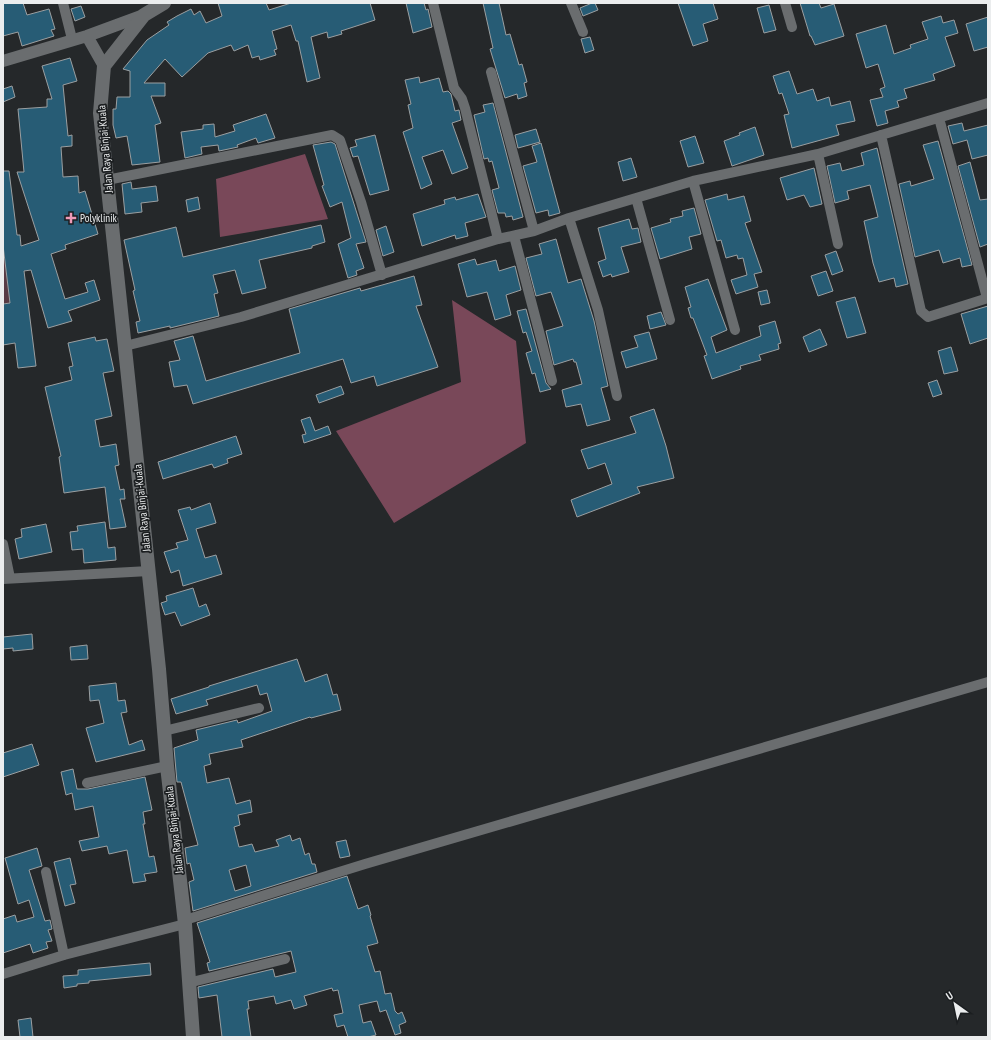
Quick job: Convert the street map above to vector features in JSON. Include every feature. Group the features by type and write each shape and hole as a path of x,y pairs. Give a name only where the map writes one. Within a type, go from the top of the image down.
{"main road":[{"path":"104,66 144,15 164,3"},
{"name":"Jalan Raya Binjai-Kuala","path":"104,66 100,113 149,571 167,766 185,922 188,983 193,1037"}],"street":[{"path":"64,3 72,39"},
{"path":"433,3 454,88 462,99 465,108 498,239"},
{"path":"571,3 583,32"},
{"path":"785,3 792,27"},
{"path":"3,61 72,39 87,36 144,15"},
{"path":"87,36 104,66"},
{"path":"491,72 534,231"},
{"path":"125,346 241,317 498,239 534,231 569,218 636,198 693,182 818,154 988,103"},
{"path":"881,135 921,311 928,317 988,298 939,118"},
{"path":"107,180 332,135 340,140 361,202 382,274"},
{"path":"818,154 838,244"},
{"path":"693,182 735,330"},
{"path":"636,198 670,320"},
{"path":"569,218 598,310 618,396"},
{"path":"514,236 552,381"},
{"path":"3,544 6,578 149,571"},
{"path":"3,974 185,922 365,864 988,682"},
{"path":"164,731 259,708"},
{"path":"87,783 167,766"},
{"path":"46,872 64,956"},
{"path":"188,983 285,959"}],"shaded area":[{"path":"305,154 328,219 220,237 216,179"},
{"path":"3,245 10,303 3,304"},
{"path":"452,300 516,341 526,443 394,523 336,431 461,382"}],"building":[{"path":"3,3 23,3 27,15 49,9 55,29 51,30 54,36 22,46 18,32 3,36"},
{"path":"218,3 266,3 269,10 291,3 370,3 375,20 341,31 342,34 328,38 327,32 311,37 320,78 307,82 298,41 296,41 291,25 272,31 277,49 274,50 276,55 260,60 259,56 252,58 248,45 234,51 231,45 208,53 182,77 165,59 144,83 165,83 165,96 151,96 161,123 155,125 160,162 132,165 127,136 116,138 113,125 113,109 116,109 117,97 130,97 130,71 123,69 147,40 169,25 167,22 191,9 194,15 200,11 206,23 222,16"},
{"path":"406,3 424,3 426,10 428,9 432,27 413,33"},
{"path":"483,3 499,3 506,35 510,34 519,65 522,64 527,82 524,83 527,96 518,99 517,94 505,98 490,49 493,48"},
{"path":"595,3 598,10 583,16 580,8"},
{"path":"678,3 713,3 718,19 703,24 708,41 693,46"},
{"path":"800,3 819,3 821,8 834,4 844,36 815,45 810,36"},
{"path":"769,5 776,30 764,33 757,8"},
{"path":"81,6 85,17 75,21 71,9"},
{"path":"941,16 943,23 954,20 958,33 945,37 955,66 933,74 935,80 904,89 907,98 897,101 899,107 885,111 888,123 877,126 870,100 883,97 880,89 885,87 878,64 866,68 856,34 886,25 894,54 911,48 910,45 928,39 922,22"},
{"path":"988,17 988,47 974,51 966,24"},
{"path":"590,37 594,50 585,53 581,39"},
{"path":"70,58 77,81 63,85 68,136 72,135 72,146 61,147 63,177 78,176 79,193 85,191 98,234 65,245 66,249 51,254 65,299 88,292 85,283 94,280 100,300 68,311 72,321 48,328 31,270 24,271 36,366 18,368 15,343 3,345 3,304 10,303 3,245 3,171 9,171 17,235 20,235 21,246 39,240 17,172 24,172 18,109 47,107 47,99 52,99 42,66"},
{"path":"789,71 797,94 813,89 817,101 829,97 831,106 850,101 855,121 836,125 839,135 792,148 784,115 789,114 782,93 779,94 773,76"},
{"path":"419,77 420,83 439,78 443,92 448,91 451,94 455,111 459,110 461,120 452,123 468,168 452,174 443,150 422,157 432,184 421,189 403,132 413,128 408,105 411,104 405,80"},
{"path":"12,86 15,97 3,102 3,89"},
{"path":"493,103 523,217 513,220 512,216 506,217 505,213 498,213 492,190 499,188 492,161 489,162 488,158 484,159 474,115 485,112 483,105"},
{"path":"266,114 275,138 258,143 256,138 237,145 238,147 219,151 218,145 201,147 202,154 185,158 181,132 203,129 203,125 214,124 215,137 235,131 233,125"},
{"path":"962,123 964,131 988,125 988,155 972,159 967,140 953,144 948,126"},
{"path":"755,127 764,155 732,166 724,141"},
{"path":"536,129 540,142 518,148 515,135"},
{"path":"375,135 389,190 370,195 358,156 353,157 350,148 357,146 355,140"},
{"path":"695,136 704,163 688,167 680,141"},
{"path":"938,141 972,265 962,267 960,258 943,263 939,250 915,257 899,184 910,181 911,186 934,179 923,145"},
{"path":"331,142 335,144 366,242 356,244 364,268 356,271 357,275 348,278 338,244 351,238 342,202 330,207 322,186 324,185 313,145"},
{"path":"541,143 560,213 549,216 548,210 536,213 523,166 537,162 532,146"},
{"path":"877,148 908,284 896,287 894,278 879,282 873,263 864,221 878,217 870,185 847,191 849,199 835,203 827,166 840,163 842,171 864,165 861,153"},
{"path":"631,158 637,177 623,181 618,162"},
{"path":"970,162 980,200 988,199 988,244 980,247 958,166"},
{"path":"814,168 822,204 810,207 804,195 787,200 780,178"},
{"path":"131,182 132,189 156,186 158,201 141,203 142,212 125,214 122,184"},
{"path":"478,194 486,217 465,223 468,236 456,239 455,235 422,246 413,214 445,204 444,200 455,197 456,200"},
{"path":"727,194 728,200 744,196 751,221 745,223 762,272 754,274 758,287 736,294 731,280 747,275 743,258 738,259 737,255 726,258 721,240 717,241 705,200"},
{"path":"198,197 200,209 188,212 186,200"},
{"path":"694,208 701,234 689,237 692,249 660,259 651,228 671,222 670,219 683,216 682,211"},
{"path":"629,219 632,229 638,228 641,242 621,247 629,272 612,277 611,274 603,277 598,262 606,259 598,228"},
{"path":"321,225 325,242 312,246 312,248 259,260 266,288 242,294 235,270 213,275 218,293 214,294 219,316 170,328 170,326 138,333 136,322 140,321 124,240 176,227 183,257"},
{"path":"386,226 394,252 383,256 376,230"},
{"path":"556,239 568,283 581,279 594,321 608,386 601,388 610,420 587,426 581,404 566,407 562,390 582,384 576,362 574,362 573,359 554,365 546,331 563,326 551,292 536,296 526,258 542,254 539,244"},
{"path":"836,251 843,271 832,275 825,255"},
{"path":"475,259 477,265 496,260 499,271 515,266 521,290 506,295 511,315 495,320 487,292 467,297 458,264"},
{"path":"826,271 833,291 818,296 811,276"},
{"path":"414,276 422,305 416,306 438,367 377,386 374,376 351,383 343,359 193,404 187,385 174,387 169,362 180,360 174,341 193,336 206,381 300,353 289,309 360,288 361,291"},
{"path":"708,279 727,330 711,337 716,353 761,336 759,326 775,321 781,343 778,344 779,349 759,355 761,360 740,366 741,369 712,379 704,356 707,355 688,308 691,307 685,287"},
{"path":"767,290 770,303 761,305 758,292"},
{"path":"855,297 866,333 847,338 836,302"},
{"path":"988,306 988,338 970,344 961,314"},
{"path":"526,309 546,383 551,389 540,392 535,373 532,374 526,353 532,351 526,332 523,333 517,311"},
{"path":"661,312 666,325 650,329 647,316"},
{"path":"820,329 827,345 809,352 803,337"},
{"path":"649,332 657,359 626,368 621,352 638,347 634,336"},
{"path":"95,337 96,341 107,339 114,371 103,373 112,416 95,420 100,447 116,444 119,465 115,466 120,490 124,489 125,499 120,499 126,527 110,529 105,487 64,493 59,457 61,456 45,387 72,380 69,367 73,366 68,343"},
{"path":"951,347 958,371 944,374 938,351"},
{"path":"937,380 942,394 933,397 928,383"},
{"path":"341,386 344,394 319,403 316,395"},
{"path":"654,409 666,446 674,478 637,487 640,493 577,517 571,500 612,484 605,463 588,469 581,450 636,433 630,417"},
{"path":"310,417 315,431 328,426 331,434 304,443 302,435 306,434 301,420"},
{"path":"236,436 242,454 227,459 228,463 214,468 212,464 163,479 158,462"},
{"path":"210,503 216,523 196,529 205,558 216,555 222,574 183,586 179,570 171,573 164,552 178,548 176,543 188,540 178,510 190,507 191,510"},
{"path":"105,522 108,548 115,547 116,560 84,563 83,549 72,550 70,532 78,531 77,526"},
{"path":"46,524 52,552 19,559 15,539 22,537 21,529"},
{"path":"193,588 199,607 206,604 210,615 181,626 175,612 165,615 161,603 167,601 166,596"},
{"path":"32,634 33,649 13,651 13,648 3,649 3,637"},
{"path":"87,645 88,659 71,660 70,647"},
{"path":"297,659 305,682 327,674 333,695 337,694 341,710 310,717 241,740 243,747 209,754 211,764 204,766 207,783 229,778 236,804 250,800 252,812 238,815 240,825 234,827 239,847 252,844 255,852 279,846 276,840 290,835 292,841 300,838 305,855 309,853 312,864 315,864 317,872 193,911 189,882 194,880 190,863 187,864 185,848 198,845 181,782 177,782 174,748 198,740 196,730 237,720 238,723 272,711 267,693 260,695 257,685 206,700 208,705 176,714 171,699","holes":["246,865 251,886 235,891 229,870"]},
{"path":"116,683 118,701 125,700 127,712 121,713 129,745 142,740 145,750 96,762 86,728 104,723 99,700 90,701 89,686"},
{"path":"32,744 39,765 3,777 3,753"},
{"path":"73,769 77,789 88,789 145,777 152,810 143,812 145,824 143,824 149,857 154,856 157,872 144,874 146,881 133,883 127,850 109,854 107,846 82,851 79,841 99,837 93,806 75,810 72,793 66,795 61,772"},
{"path":"346,840 350,856 340,858 336,842"},
{"path":"37,848 42,866 29,870 45,921 50,920 52,929 48,930 52,941 46,942 48,948 33,953 30,944 3,953 3,919 15,915 17,922 34,917 29,900 18,904 5,858"},
{"path":"70,858 76,884 70,885 75,903 65,906 54,862"},
{"path":"347,876 358,909 368,905 378,943 367,946 375,972 380,971 385,994 391,993 395,1011 398,1014 402,1012 406,1022 399,1025 401,1033 395,1035 386,1010 380,1012 377,1001 359,1005 363,1023 371,1021 376,1035 368,1037 348,1037 344,1025 337,1027 334,1015 343,1013 338,990 333,991 332,988 304,996 307,1005 294,1009 291,1000 276,1004 274,996 248,1001 249,1009 247,1009 251,1037 222,1037 217,995 199,998 198,987 273,969 275,977 296,972 291,951 209,971 207,963 210,962 197,923"},
{"path":"150,963 151,975 89,981 89,983 77,984 77,986 64,988 63,976 78,975 78,970"},
{"path":"31,1018 33,1037 20,1037 18,1020"}],"place":[{"name":"Polyklinik","path":"71,218"}]}
